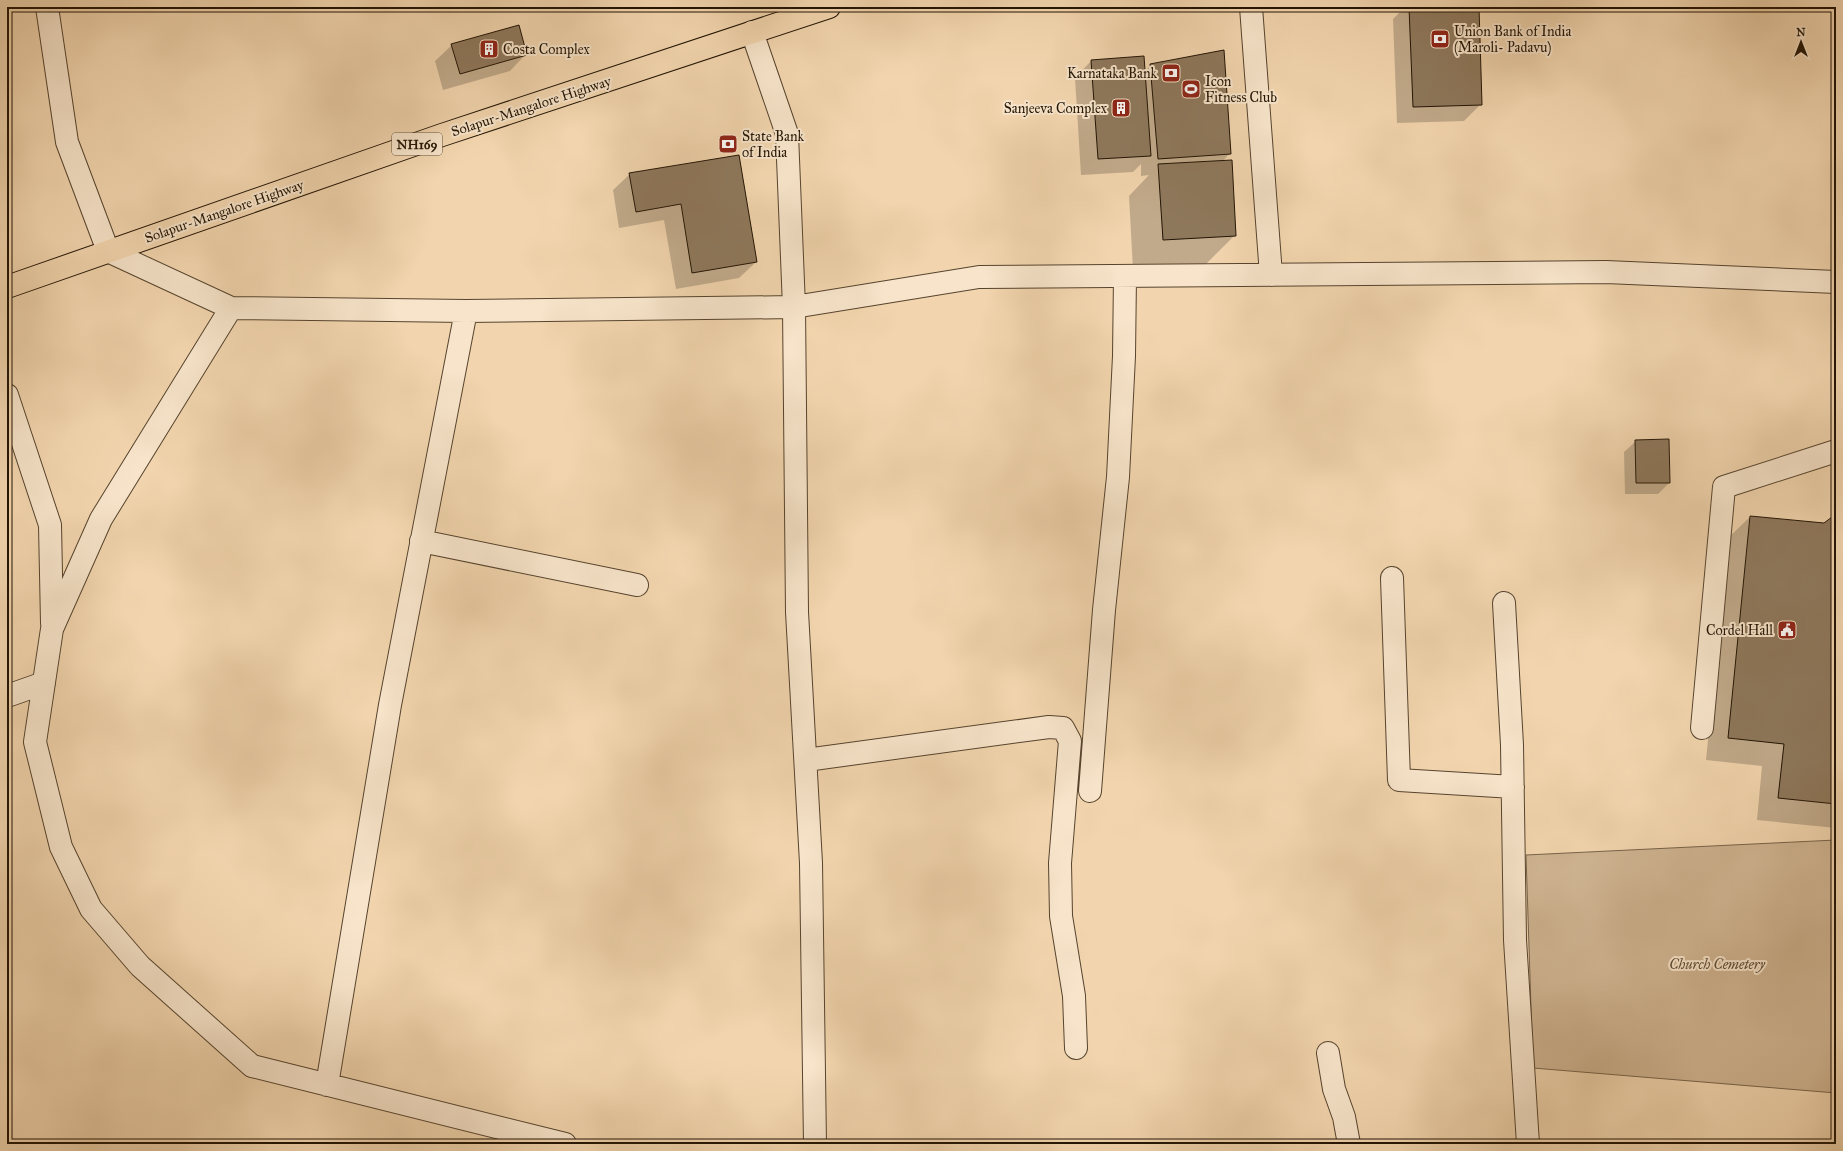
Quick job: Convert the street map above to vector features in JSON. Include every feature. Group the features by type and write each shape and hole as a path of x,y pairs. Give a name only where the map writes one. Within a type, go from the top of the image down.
{"highway":[{"name":"Solapur-Mangalore Highway","path":"7,287 449,133 752,32 797,12 829,7"}],"street":[{"path":"47,7 67,142 108,251 231,308 466,311 794,307 979,277 1606,272 1836,282"},
{"path":"1251,7 1271,275"},
{"path":"752,32 787,134 794,307 797,612 811,863 815,1144"},
{"path":"1090,791 1104,610 1118,477 1124,356 1125,276"},
{"path":"52,629 101,519 231,308"},
{"path":"327,1085 390,705 466,311"},
{"path":"7,395 50,525 52,629 34,742 60,847 91,909 140,966 252,1066 565,1144"},
{"path":"1702,728 1724,487 1836,451"},
{"path":"421,541 637,585"},
{"path":"1392,578 1400,780 1513,787"},
{"path":"1504,604 1513,787 1515,940 1528,1144"},
{"path":"7,696 44,683"},
{"path":"806,760 1049,727 1063,728 1070,741 1060,863 1061,916 1074,996 1076,1048"},
{"path":"1328,1053 1334,1089 1344,1117 1349,1144"}],"green space":[{"name":"Church Cemetery","path":"1836,840 1836,1093 1533,1068 1526,855"}],"building":[{"path":"1409,7 1479,7 1482,105 1413,107"},
{"name":"Costa Complex","path":"519,25 527,55 460,74 451,44"},
{"path":"1224,50 1231,154 1158,159 1150,64"},
{"name":"Sanjeeva Complex","path":"1144,56 1151,156 1098,159 1091,60"},
{"path":"739,155 757,262 692,273 681,204 636,212 629,173"},
{"path":"1232,160 1236,236 1163,240 1158,164"},
{"path":"1669,439 1670,483 1636,483 1635,440"},
{"name":"Cordel Hall","path":"1836,514 1836,804 1778,798 1784,744 1728,738 1750,516 1824,523"}],"place":[{"name":"Union Bank of India (Maroli- Padavu)","path":"1440,39"},
{"name":"Costa Complex","path":"489,49"},
{"name":"Karnataka Bank","path":"1171,73"},
{"name":"Icon Fitness Club","path":"1191,89"},
{"name":"Sanjeeva Complex","path":"1121,108"},
{"name":"State Bank of India","path":"728,144"},
{"name":"Cordel Hall","path":"1787,630"}]}
